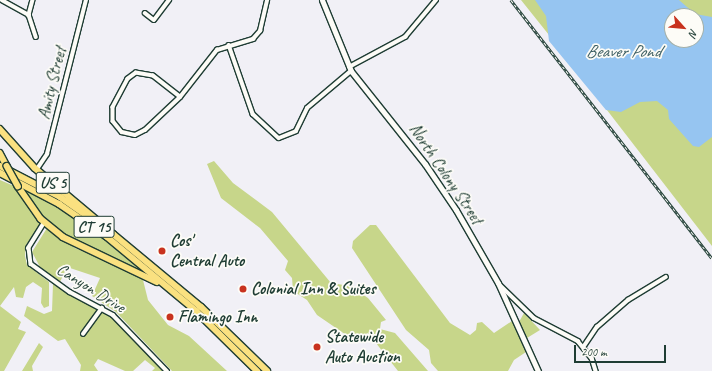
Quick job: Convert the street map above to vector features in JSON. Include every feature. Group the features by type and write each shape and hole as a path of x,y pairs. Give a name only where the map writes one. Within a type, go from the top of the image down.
{"highway":[{"name":"CT 15","path":"0,166 60,197 110,231"},
{"name":"CT 15","path":"0,173 84,221 178,295"},
{"name":"US 5","path":"110,231 201,307 267,371"},
{"name":"US 5","path":"178,295 257,371"}],"main road":[{"name":"North Colony Street","path":"322,0 350,69 425,164 498,284 538,371"},
{"name":"US 5","path":"0,129 37,169 110,231"},
{"name":"US 5","path":"0,153 18,186 44,222 76,245 140,271 178,295"}],"street":[{"path":"2,0 29,15"},
{"path":"33,0 29,15 36,37"},
{"name":"Amity Street","path":"37,169 48,154 86,0"},
{"path":"145,13 154,20 169,0"},
{"path":"180,97 153,76 136,73 128,79 113,108 113,121 122,132 135,135 145,130 180,97 210,57 229,44 252,39 260,31 267,0"},
{"path":"229,44 253,114 279,138 296,131 307,108 350,69 405,37 436,0"},
{"name":"Canyon Drive","path":"44,222 28,248 31,264 70,292 102,308 119,320 167,371"},
{"path":"584,346 597,327 628,300 666,277"},
{"path":"498,284 534,318 584,346 596,371"},
{"path":"83,334 102,308"}],"green space":[{"name":"Beaver Pond","path":"521,0 712,0 712,246 549,35"},
{"path":"214,161 233,183 272,212 331,283 350,286 368,298 386,320 381,322 380,329 395,333 428,371 398,371 368,333 352,339 317,315 307,300 293,291 292,278 285,270 288,261 260,228 221,198 207,164"},
{"path":"0,180 14,186 41,223 26,245 25,256 27,265 49,282 49,306 44,308 41,303 42,288 33,282 26,287 23,298 16,297 14,287 0,306"},
{"path":"23,187 89,227 139,269 61,233 37,210"},
{"path":"370,225 376,225 450,323 470,335 476,330 477,323 482,322 494,333 512,321 526,352 514,360 508,371 438,371 431,363 429,350 406,330 352,248 353,241"},
{"path":"47,228 75,248 131,271 143,280 148,300 168,325 189,336 227,371 172,371 116,312 92,296 100,278 67,267 60,282 40,267 32,252"},
{"path":"53,284 116,320 165,371 152,371 155,368 145,360 133,371 125,371 98,359 94,365 98,371 80,371 81,365 65,339 58,341 24,316 27,306 44,314 52,311"},
{"path":"0,306 21,322 18,329 26,332 4,371 0,371"},
{"path":"524,313 540,330 527,338 519,322"},
{"path":"39,343 43,347 32,366 33,371 22,371"}],"water":[{"name":"Beaver Pond","path":"535,0 679,0 688,8 664,8 664,48 704,48 704,16 712,17 712,137 699,147 693,146 669,119 668,110 657,101 640,102 621,112 606,110 549,41 546,16"}],"railway":[{"path":"511,0 712,258"}],"place":[{"name":"Cos' Central Auto","path":"162,251"},
{"name":"Colonial Inn & Suites","path":"243,289"},
{"name":"Flamingo Inn","path":"170,317"},
{"name":"Statewide Auto Auction","path":"317,347"}]}
